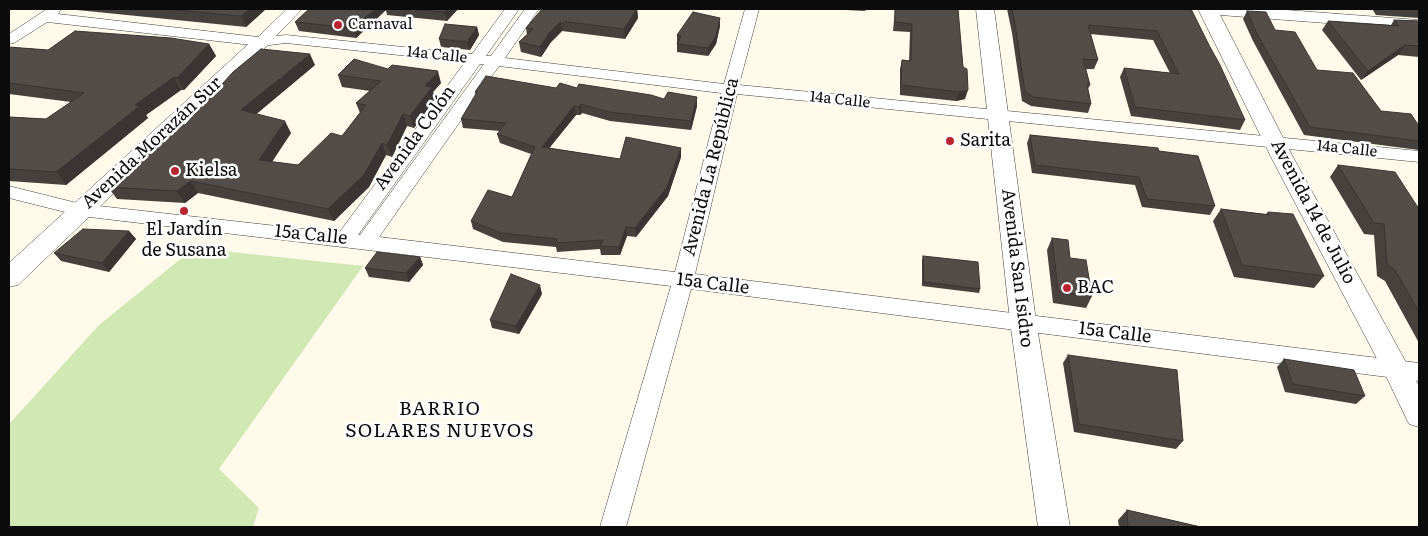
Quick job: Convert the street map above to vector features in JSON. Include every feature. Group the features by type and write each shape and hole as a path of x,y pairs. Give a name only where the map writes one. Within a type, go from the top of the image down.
{"street":[{"path":"9,40 56,9"},
{"name":"Avenida Morazán Sur","path":"9,278 295,9"},
{"name":"Avenida Colón","path":"345,239 512,9"},
{"name":"Avenida Colón","path":"366,241 532,9"},
{"name":"Avenida La República","path":"613,527 683,281 728,95 752,9"},
{"name":"Avenida San Isidro","path":"985,9 1023,321 1054,527"},
{"path":"1208,9 1419,25"},
{"name":"Avenida 14 de Julio","path":"1208,9 1279,149 1408,371 1419,415"},
{"name":"14a Calle","path":"44,17 261,42 274,50 472,64 728,95 1279,149 1419,156"},
{"path":"1279,149 1419,169"},
{"name":"15a Calle","path":"9,192 81,210 366,241 1023,321 1408,371"}],"green space":[{"path":"194,248 363,266 219,469 259,508 253,527 9,527 9,424 99,325"}],"building":[{"path":"164,9 250,9 241,16"},
{"path":"309,9 375,9 353,28 295,22"},
{"path":"409,9 448,9 444,12"},
{"path":"542,9 637,9 624,29 561,21 550,32 540,47 519,42 533,29 526,28"},
{"path":"895,9 958,9 963,67 967,69 968,90 959,92 901,85 902,60 911,61 912,24 895,22"},
{"path":"1012,9 1191,9 1220,65 1245,120 1135,107 1124,68 1179,74 1157,31 1088,25 1098,60 1083,59 1090,85 1087,85 1091,104 1034,97 1025,92"},
{"path":"1247,11 1266,12 1275,30 1295,32 1317,70 1353,73 1381,111 1411,114 1419,126 1419,141 1310,127 1257,34"},
{"path":"693,12 720,18 716,36 708,48 677,44 681,36 677,35"},
{"path":"1394,20 1419,21 1419,46 1405,45 1368,71 1328,21 1399,26"},
{"path":"445,24 477,27 467,42 439,39"},
{"path":"75,31 171,38 209,44 177,78 174,77 135,105 140,106 56,172 9,169 9,117 46,119 84,93 9,83 9,47 48,50"},
{"path":"261,49 310,54 241,110 285,121 259,160 298,165 331,133 342,136 366,105 356,103 381,81 338,75 354,59 388,69 392,65 438,71 425,86 432,87 410,116 403,114 387,145 382,143 364,175 328,209 191,181 177,191 108,187 176,123 185,125 233,72"},
{"path":"486,76 556,88 560,83 577,88 579,84 651,95 664,99 668,92 697,97 691,121 609,112 581,104 579,107 574,106 542,147 620,159 626,137 681,148 667,187 635,228 626,227 619,247 600,246 603,240 555,243 557,239 501,233 471,221 488,190 512,197 535,147 497,134 506,123 461,119"},
{"path":"1030,135 1158,148 1159,151 1198,156 1215,206 1147,199 1139,177 1035,165"},
{"path":"1338,165 1395,172 1419,209 1419,312 1395,270 1387,264 1384,224 1374,223"},
{"path":"1221,209 1269,215 1268,212 1293,214 1324,276 1242,265"},
{"path":"83,229 129,231 102,263 54,253"},
{"path":"1052,238 1068,240 1070,258 1086,260 1092,296 1058,291"},
{"path":"377,252 420,257 406,273 365,268"},
{"path":"923,256 978,262 980,289 924,282"},
{"path":"511,274 540,285 516,326 490,320"},
{"path":"1068,355 1177,370 1183,441 1079,424"},
{"path":"1284,359 1354,370 1365,396 1293,384"},
{"path":"1127,510 1201,527 1128,527"}],"place":[{"name":"Carnaval","path":"338,25"},
{"name":"Sarita","path":"950,141"},
{"name":"Kielsa","path":"175,171"},
{"name":"El Jardín de Susana","path":"184,211"},
{"name":"BAC","path":"1067,288"}],"district":[{"name":"BARRIO SOLARES NUEVOS","path":"440,420"}]}
